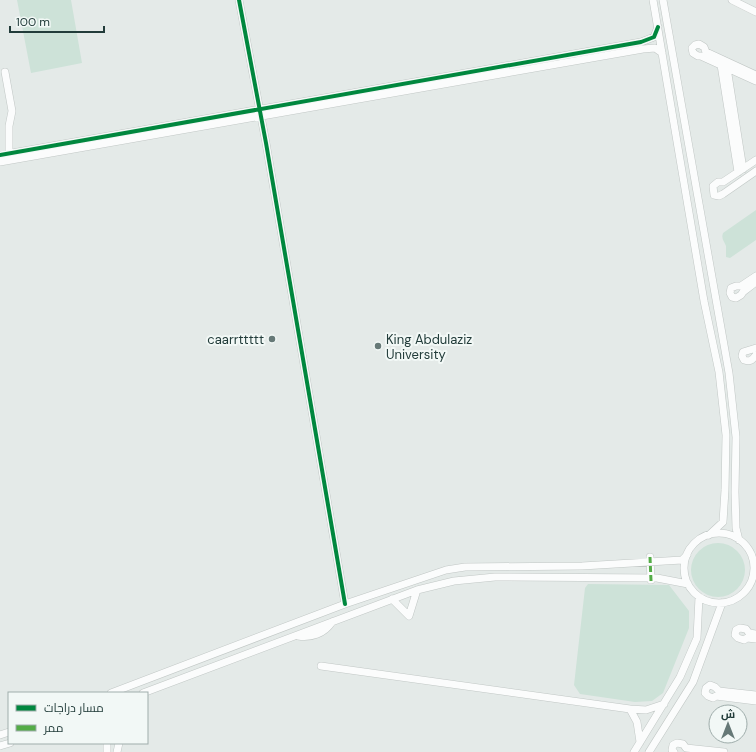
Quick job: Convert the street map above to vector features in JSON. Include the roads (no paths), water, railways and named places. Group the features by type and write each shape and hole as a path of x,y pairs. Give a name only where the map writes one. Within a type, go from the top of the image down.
{"street":[{"path":"239,0 266,143 345,604"},
{"path":"114,692 345,604 446,570 465,567 582,566 650,559 682,560 696,542 709,535 723,522 726,435 719,372 704,301 653,0"},
{"path":"663,0 729,373 736,437 736,528 739,540"},
{"path":"732,0 756,12"},
{"path":"0,162 259,112 641,42 654,38 658,26"},
{"path":"756,75 706,52 704,47 699,44 692,48 693,53 698,56 702,56 756,81"},
{"path":"0,155 643,49 656,48 662,53"},
{"path":"724,66 740,170"},
{"path":"5,72 12,111 9,126 8,153"},
{"path":"756,160 724,182 718,182 713,186 714,194 719,196 723,194 756,171"},
{"path":"756,276 741,286 731,288 730,293 732,297 736,298 741,295 756,282"},
{"path":"756,348 743,352 742,356 744,360 749,361 754,359 756,355"},
{"path":"687,555 684,565 685,575 688,584 699,597 706,601 722,603 738,598 745,592 750,585 755,568 752,557 746,546 739,540 725,534 709,535"},
{"path":"746,546 756,547"},
{"path":"650,559 651,579"},
{"path":"145,692 416,590 454,581 495,577 657,578 688,584"},
{"path":"392,599 409,616 416,590"},
{"path":"634,752 680,677 697,638 699,597"},
{"path":"649,752 694,682 722,603"},
{"path":"756,634 749,633 746,629 740,628 736,630 735,635 744,640 747,638 756,639"},
{"path":"321,666 630,709 646,710 664,704"},
{"path":"756,695 719,691 715,687 710,686 706,688 705,693 713,698 716,696 756,701"},
{"path":"148,695 155,688"},
{"path":"630,709 637,722 640,742"},
{"path":"674,752 672,750 673,745 677,743 683,744 686,748 724,752"}],"place":[{"name":"caarrttttt","path":"272,339"},
{"name":"King Abdulaziz University","path":"378,346"}]}
